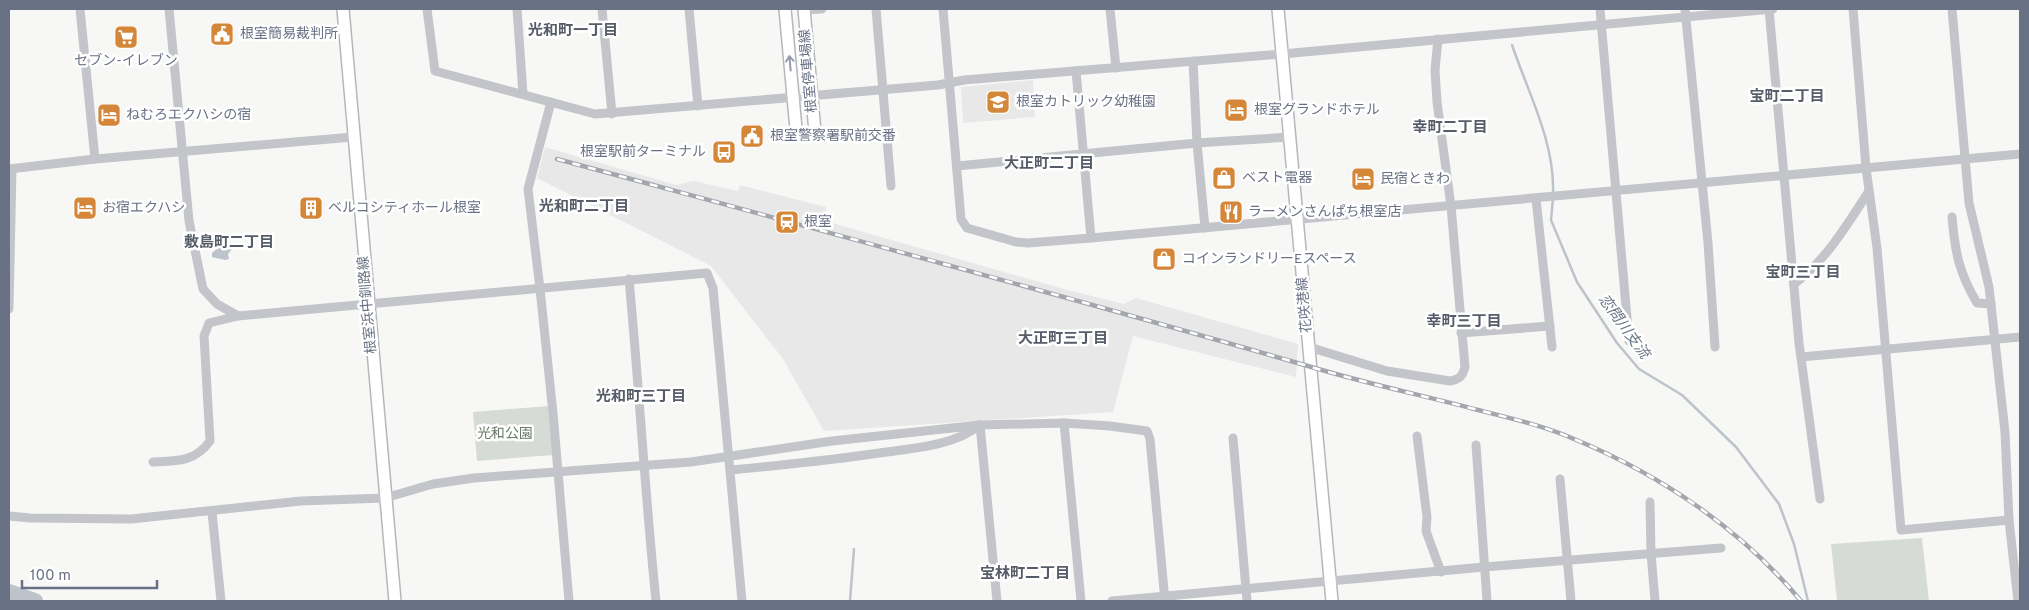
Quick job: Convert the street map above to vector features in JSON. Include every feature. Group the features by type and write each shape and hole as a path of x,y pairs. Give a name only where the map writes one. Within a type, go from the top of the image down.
{"main road":[{"name":"根室浜中釧路線","path":"343,9 395,601"},
{"name":"根室停車場線","path":"785,9 796,129"},
{"name":"根室停車場線","path":"804,9 810,96 815,132"},
{"name":"花咲港線","path":"1278,9 1332,601"}],"street":[{"path":"80,9 95,159"},
{"path":"169,9 189,221 203,289 217,304 238,316"},
{"path":"427,9 435,70 595,114 1282,54 1602,24 1685,13 1773,9"},
{"path":"517,9 523,94"},
{"path":"602,9 612,114"},
{"path":"689,9 698,106"},
{"path":"804,9 822,9"},
{"path":"876,9 892,186"},
{"path":"942,9 961,219 967,228 1016,242 1028,243 1091,238 1536,199 1616,190 2020,154"},
{"path":"1110,9 1116,68"},
{"path":"1600,9 1629,341"},
{"path":"1769,9 1801,357 1820,499"},
{"path":"1853,9 1866,168 1877,248 1901,530 2009,520"},
{"path":"1952,9 1969,203 1985,267 1995,339 2005,432 2009,520 2016,535 2018,601"},
{"path":"1685,13 1715,346"},
{"path":"1309,347 1387,371 1450,381 1459,379 1462,376 1465,367 1451,206 1435,70 1438,39"},
{"path":"1193,61 1197,143 1205,228"},
{"path":"1076,72 1091,238"},
{"path":"551,102 528,189 553,413 556,471 569,601"},
{"path":"9,309 10,169 95,159 353,137"},
{"path":"957,166 1197,143 1290,137"},
{"path":"1794,284 1808,274 1850,221 1869,191"},
{"path":"1536,199 1552,347"},
{"path":"1952,217 1955,250 1967,283 1977,303 1991,304"},
{"path":"153,462 176,461 196,456 204,450 210,441 204,336 209,323 238,316 707,273 713,288 742,601"},
{"path":"629,279 656,601"},
{"path":"1461,333 1550,326"},
{"path":"1801,357 2020,337"},
{"path":"1064,424 1081,601"},
{"path":"9,516 30,518 131,518 212,512 301,501 385,498 433,484 474,478 691,462 832,441 980,425 1064,424 1110,426 1147,431 1150,439 1165,599"},
{"path":"731,470 828,461 906,449 944,442 970,433 980,425"},
{"path":"980,425 997,601"},
{"path":"1417,436 1427,517 1426,531 1441,572"},
{"path":"1233,438 1248,601"},
{"path":"1476,446 1487,601"},
{"path":"1560,479 1571,601"},
{"path":"1650,502 1651,553 1655,601"},
{"path":"212,512 221,601"},
{"path":"1112,601 1165,599 1484,567 1721,548"}],"shaded area":[{"name":"根室カトリック幼稚園","path":"1033,80 1035,117 963,123 961,87"},
{"path":"545,147 676,185 694,181 738,191 740,185 826,207 825,221 1064,289 1124,304 1136,298 1298,344 1296,377 1133,336 1113,412 824,431 783,359 711,266 537,178"},
{"path":"229,246 233,248 228,254 229,259 212,257 212,253 219,247"}],"green space":[{"name":"光和公園","path":"548,406 553,455 477,461 473,412"},
{"path":"1922,538 1929,601 1837,601 1831,544"}],"waterway":[{"name":"恋問川支流","path":"1512,45 1539,118 1550,155 1553,193"},
{"name":"恋問川支流","path":"1553,198 1551,220 1577,282 1617,343 1639,369 1682,395 1736,447 1779,504 1794,544 1808,601"},
{"path":"850,601 854,549"},
{"path":"9,592 35,601"}],"railway":[{"path":"557,159 1027,287 1350,378 1551,430 1606,453 1638,469 1698,507 1752,550 1801,601"}],"place":[{"name":"根室簡易裁判所","path":"222,34"},
{"name":"セブン-イレブン","path":"126,37"},
{"name":"根室カトリック幼稚園","path":"998,102"},
{"name":"根室グランドホテル","path":"1236,110"},
{"name":"ねむろエクハシの宿","path":"109,115"},
{"name":"根室警察署駅前交番","path":"752,136"},
{"name":"根室駅前ターミナル","path":"724,152"},
{"name":"ベスト電器","path":"1224,178"},
{"name":"民宿ときわ","path":"1363,179"},
{"name":"お宿エクハシ","path":"85,208"},
{"name":"ベルコシティホール根室","path":"311,208"},
{"name":"ラーメンさんぱち根室店","path":"1231,212"},
{"name":"根室","path":"787,222"},
{"name":"コインランドリーEスペース","path":"1164,259"}],"district":[{"name":"光和町一丁目","path":"573,31"},
{"name":"宝町二丁目","path":"1787,97"},
{"name":"幸町二丁目","path":"1450,128"},
{"name":"大正町二丁目","path":"1049,164"},
{"name":"光和町二丁目","path":"584,207"},
{"name":"敷島町二丁目","path":"229,243"},
{"name":"宝町三丁目","path":"1803,273"},
{"name":"幸町三丁目","path":"1464,322"},
{"name":"大正町三丁目","path":"1063,339"},
{"name":"光和町三丁目","path":"641,397"},
{"name":"宝林町二丁目","path":"1025,574"}]}
